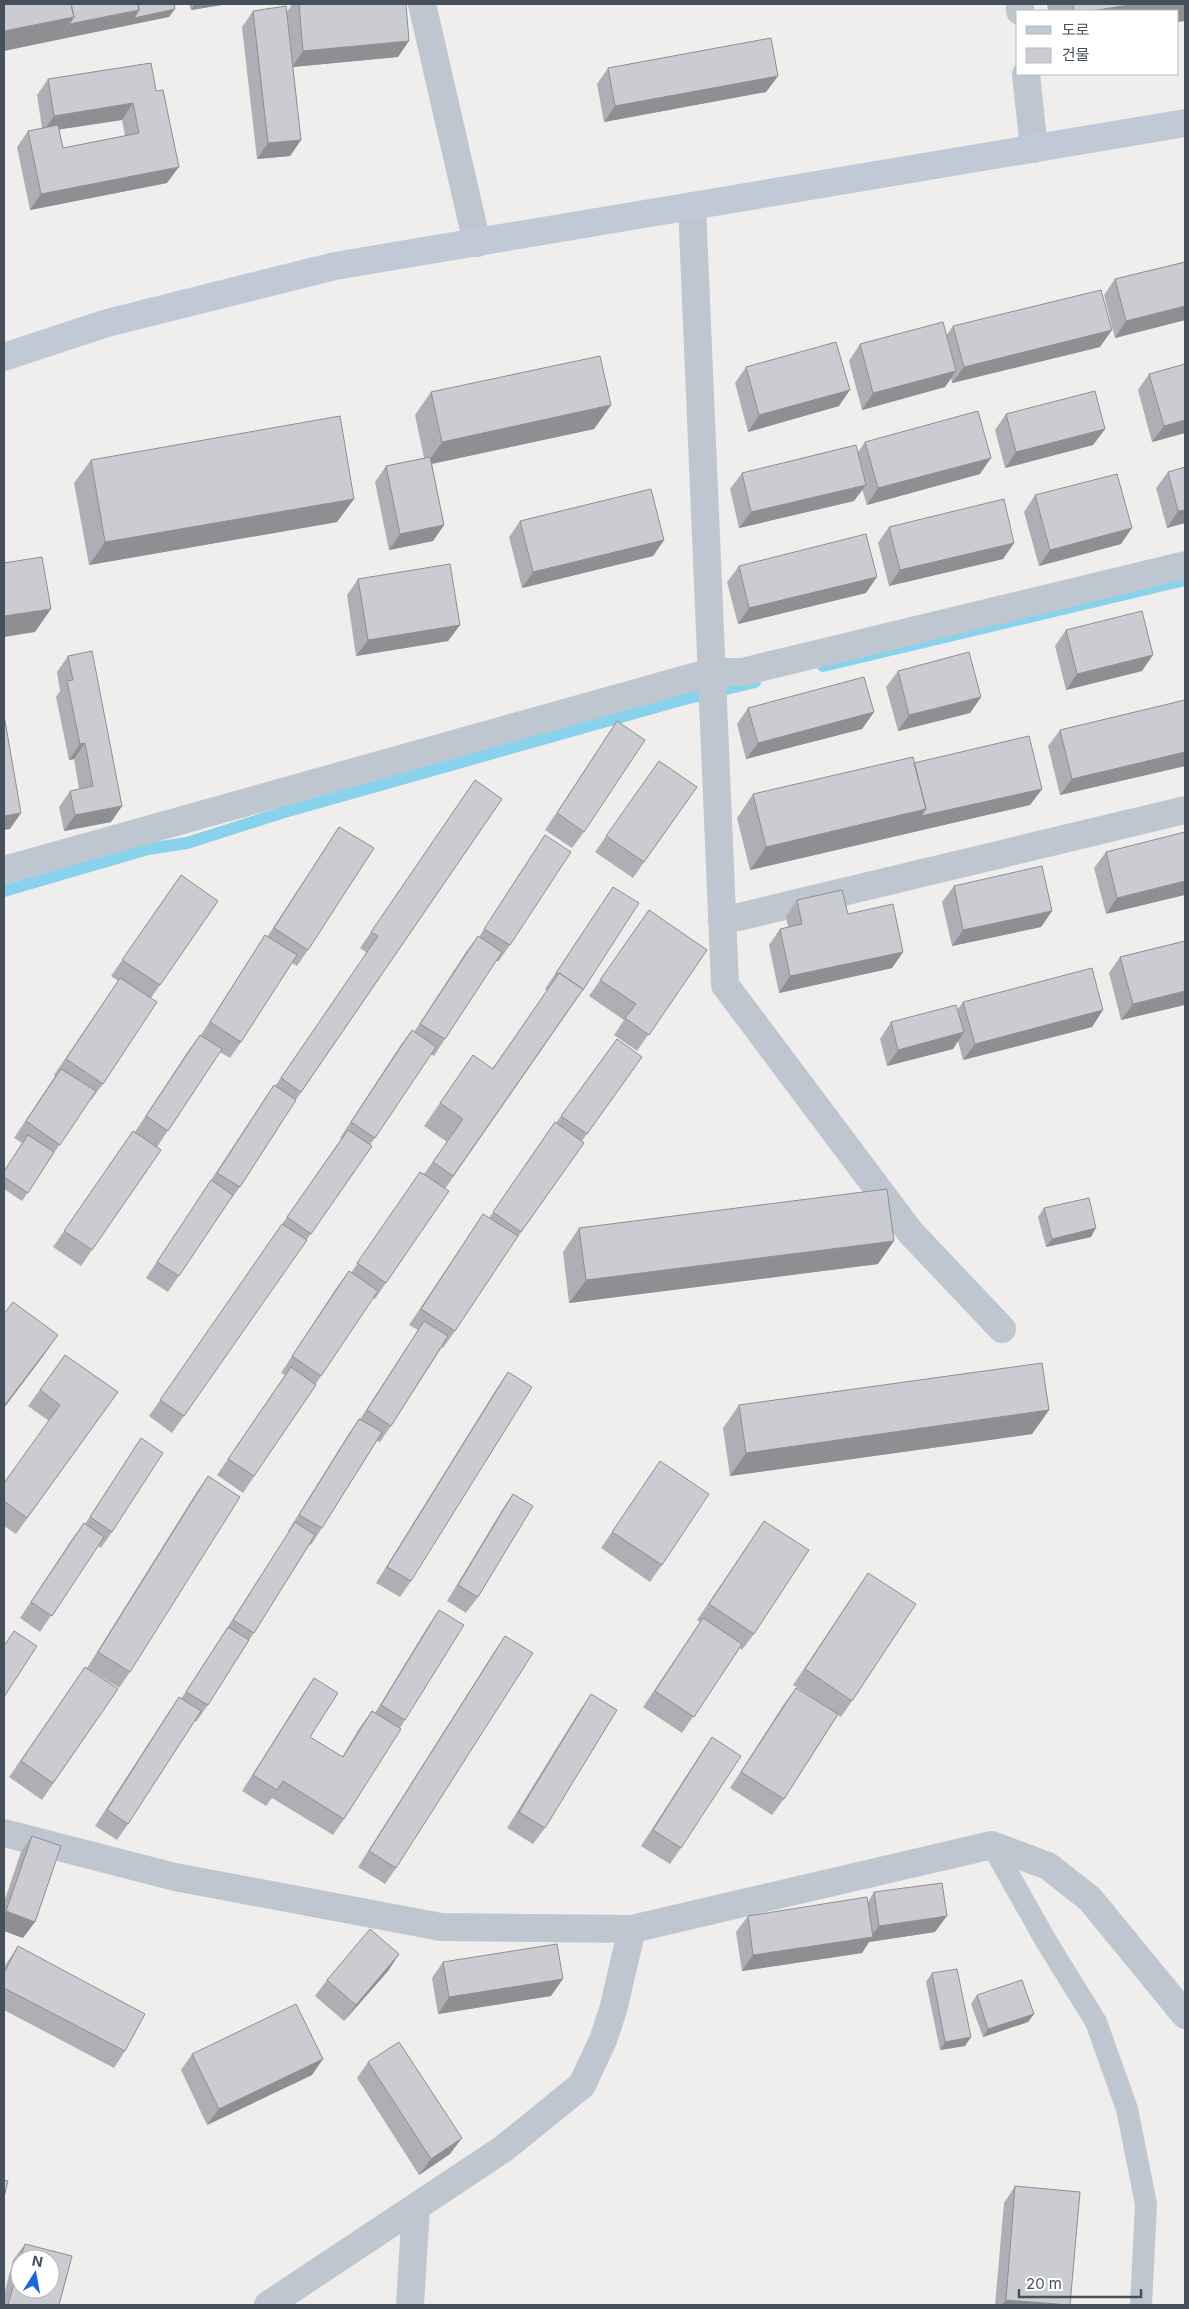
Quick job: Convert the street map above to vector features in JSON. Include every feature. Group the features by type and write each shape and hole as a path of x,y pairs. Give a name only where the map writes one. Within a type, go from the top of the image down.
{"main road":[{"path":"4,357 107,323 326,269 1185,123"}],"street":[{"path":"422,4 477,243"},
{"path":"1026,75 1034,149"},
{"path":"692,206 725,985 911,1233 1002,1329"},
{"path":"4,870 711,672 742,672 1185,565"},
{"path":"722,922 1185,810"},
{"path":"4,1834 174,1877 441,1927 632,1929 992,1845 1048,1866 1090,1899 1185,2015"},
{"path":"268,2305 503,2149 582,2085 603,2040 614,2010 632,1929"},
{"path":"410,2305 416,2207"}],"lane":[{"path":"992,1845 1046,1941 1096,2022 1127,2110 1146,2204 1141,2305"}],"building":[{"path":"4,4 71,4 74,17 4,31"},
{"path":"71,4 138,4 139,10 69,24 74,17"},
{"path":"138,4 174,4 175,9 134,18 139,10"},
{"path":"299,4 406,4 409,41 303,51"},
{"path":"1073,4 1135,4 1097,10 1074,10"},
{"path":"286,6 301,140 268,143 253,11"},
{"path":"771,38 778,76 615,106 608,68"},
{"path":"151,63 156,91 163,90 179,167 41,194 28,131 58,125 63,148 139,133 133,103 54,116 48,79"},
{"path":"1185,262 1185,306 1126,321 1115,279"},
{"path":"1101,290 1112,330 964,367 953,326"},
{"path":"943,322 956,371 873,393 860,344"},
{"path":"836,342 850,390 759,415 746,367"},
{"path":"600,356 611,405 442,442 431,392"},
{"path":"1185,364 1185,420 1164,426 1149,374"},
{"path":"1095,391 1105,429 1016,452 1006,414"},
{"path":"978,411 991,458 878,488 865,442"},
{"path":"340,416 354,499 105,542 91,460"},
{"path":"856,445 866,485 751,512 742,473"},
{"path":"430,457 444,525 400,534 386,466"},
{"path":"1185,467 1185,510 1178,511 1168,472"},
{"path":"1117,474 1132,528 1050,550 1035,495"},
{"path":"651,489 664,540 533,572 520,521"},
{"path":"1004,499 1014,543 900,570 889,527"},
{"path":"866,534 877,577 749,608 739,566"},
{"path":"42,557 51,609 4,616 4,563"},
{"path":"450,564 460,625 368,640 358,579"},
{"path":"1142,611 1153,655 1077,674 1066,630"},
{"path":"92,651 122,806 75,815 70,791 93,786 85,743 80,744 67,681 73,680 68,656"},
{"path":"969,652 981,697 909,715 898,671"},
{"path":"864,677 874,712 758,743 748,708"},
{"path":"1185,700 1185,752 1072,779 1060,730"},
{"path":"4,715 21,813 4,816"},
{"path":"617,721 645,740 584,832 557,813"},
{"path":"1029,736 1042,789 921,816 926,809 914,763"},
{"path":"913,757 926,809 766,847 753,794"},
{"path":"659,761 697,787 644,862 606,836"},
{"path":"475,780 502,799 301,1092 281,1078 378,936 371,932"},
{"path":"339,827 374,848 308,950 274,928"},
{"path":"1185,832 1185,881 1117,898 1106,852"},
{"path":"545,835 571,852 510,945 484,929"},
{"path":"1042,866 1052,911 963,930 954,886"},
{"path":"181,875 218,901 160,985 122,960"},
{"path":"613,887 639,903 583,990 559,973 556,973"},
{"path":"842,890 848,914 893,904 903,952 790,976 780,929 802,924 797,900"},
{"path":"649,910 707,950 649,1035 625,1018 636,1004 600,980"},
{"path":"265,935 297,955 241,1042 210,1022"},
{"path":"478,936 502,952 445,1039 420,1024"},
{"path":"1185,941 1185,991 1133,1004 1120,957"},
{"path":"1092,968 1103,1010 975,1044 963,1002"},
{"path":"559,973 583,989 453,1176 433,1162 463,1119 440,1103 473,1055 493,1069"},
{"path":"120,978 157,1002 103,1084 66,1059"},
{"path":"956,1005 964,1032 898,1050 891,1022"},
{"path":"412,1030 436,1047 375,1138 351,1122"},
{"path":"200,1035 222,1049 168,1131 146,1116"},
{"path":"617,1039 642,1057 587,1134 561,1116"},
{"path":"61,1069 96,1091 60,1145 26,1121"},
{"path":"274,1085 296,1100 240,1187 217,1173"},
{"path":"555,1122 584,1143 521,1232 493,1212"},
{"path":"348,1130 372,1146 311,1234 287,1217"},
{"path":"133,1131 161,1150 92,1250 64,1231"},
{"path":"28,1135 54,1152 28,1193 4,1177 4,1171"},
{"path":"420,1172 449,1191 386,1283 357,1263"},
{"path":"211,1180 233,1195 179,1276 157,1262"},
{"path":"887,1189 894,1241 586,1280 579,1228"},
{"path":"1089,1198 1096,1228 1052,1239 1044,1208"},
{"path":"483,1214 518,1236 455,1331 421,1309"},
{"path":"282,1224 307,1240 184,1416 160,1400"},
{"path":"349,1271 378,1291 321,1376 292,1356"},
{"path":"13,1302 58,1335 4,1406 4,1314"},
{"path":"424,1321 448,1336 391,1426 367,1410"},
{"path":"65,1355 118,1392 27,1518 4,1501 4,1483 60,1405 40,1390"},
{"path":"1042,1363 1049,1410 746,1453 739,1405"},
{"path":"291,1367 316,1385 254,1476 228,1459"},
{"path":"508,1372 532,1387 411,1581 387,1567"},
{"path":"359,1419 382,1432 322,1528 299,1515"},
{"path":"141,1438 163,1453 112,1532 90,1517"},
{"path":"660,1461 709,1494 662,1565 612,1532"},
{"path":"208,1476 240,1497 130,1672 98,1652"},
{"path":"513,1494 533,1506 478,1597 458,1585"},
{"path":"764,1521 809,1550 754,1634 709,1604"},
{"path":"295,1522 315,1535 254,1633 233,1620"},
{"path":"84,1523 104,1537 52,1616 31,1602"},
{"path":"868,1573 916,1604 852,1701 805,1669"},
{"path":"439,1610 464,1625 405,1720 381,1705"},
{"path":"703,1618 742,1644 694,1717 655,1691"},
{"path":"228,1627 249,1640 208,1705 186,1692"},
{"path":"14,1631 37,1646 4,1697 4,1646"},
{"path":"505,1636 533,1653 396,1868 369,1851"},
{"path":"85,1667 118,1689 53,1783 21,1761"},
{"path":"314,1678 338,1693 310,1737 343,1757 372,1711 401,1729 344,1819 283,1781 277,1790 253,1775"},
{"path":"796,1688 838,1714 784,1799 741,1772"},
{"path":"591,1694 617,1710 545,1828 519,1812"},
{"path":"179,1697 201,1711 128,1824 107,1810"},
{"path":"712,1737 741,1756 681,1848 653,1830"},
{"path":"32,1836 61,1846 35,1922 6,1911"},
{"path":"942,1883 947,1916 879,1926 874,1892"},
{"path":"867,1897 873,1937 753,1955 748,1916"},
{"path":"370,1929 399,1954 356,2005 327,1980"},
{"path":"557,1944 563,1979 449,1997 443,1962"},
{"path":"18,1946 145,2014 125,2051 4,1988 4,1973"},
{"path":"957,1969 971,2037 945,2042 932,1973"},
{"path":"1022,1980 1034,2014 988,2029 977,1995"},
{"path":"296,2004 323,2059 219,2109 192,2054"},
{"path":"399,2042 462,2138 431,2159 368,2062"},
{"path":"4,2180 8,2181 4,2197"},
{"path":"1015,2186 1080,2192 1070,2305 1006,2300"},
{"path":"25,2244 45,2249 23,2249"},
{"path":"60,2253 72,2256 59,2305 8,2305 10,2298 60,2299"}],"waterway":[{"path":"823,666 1185,580"},
{"path":"4,891 148,849 187,843 281,813 681,700 755,682"}]}
